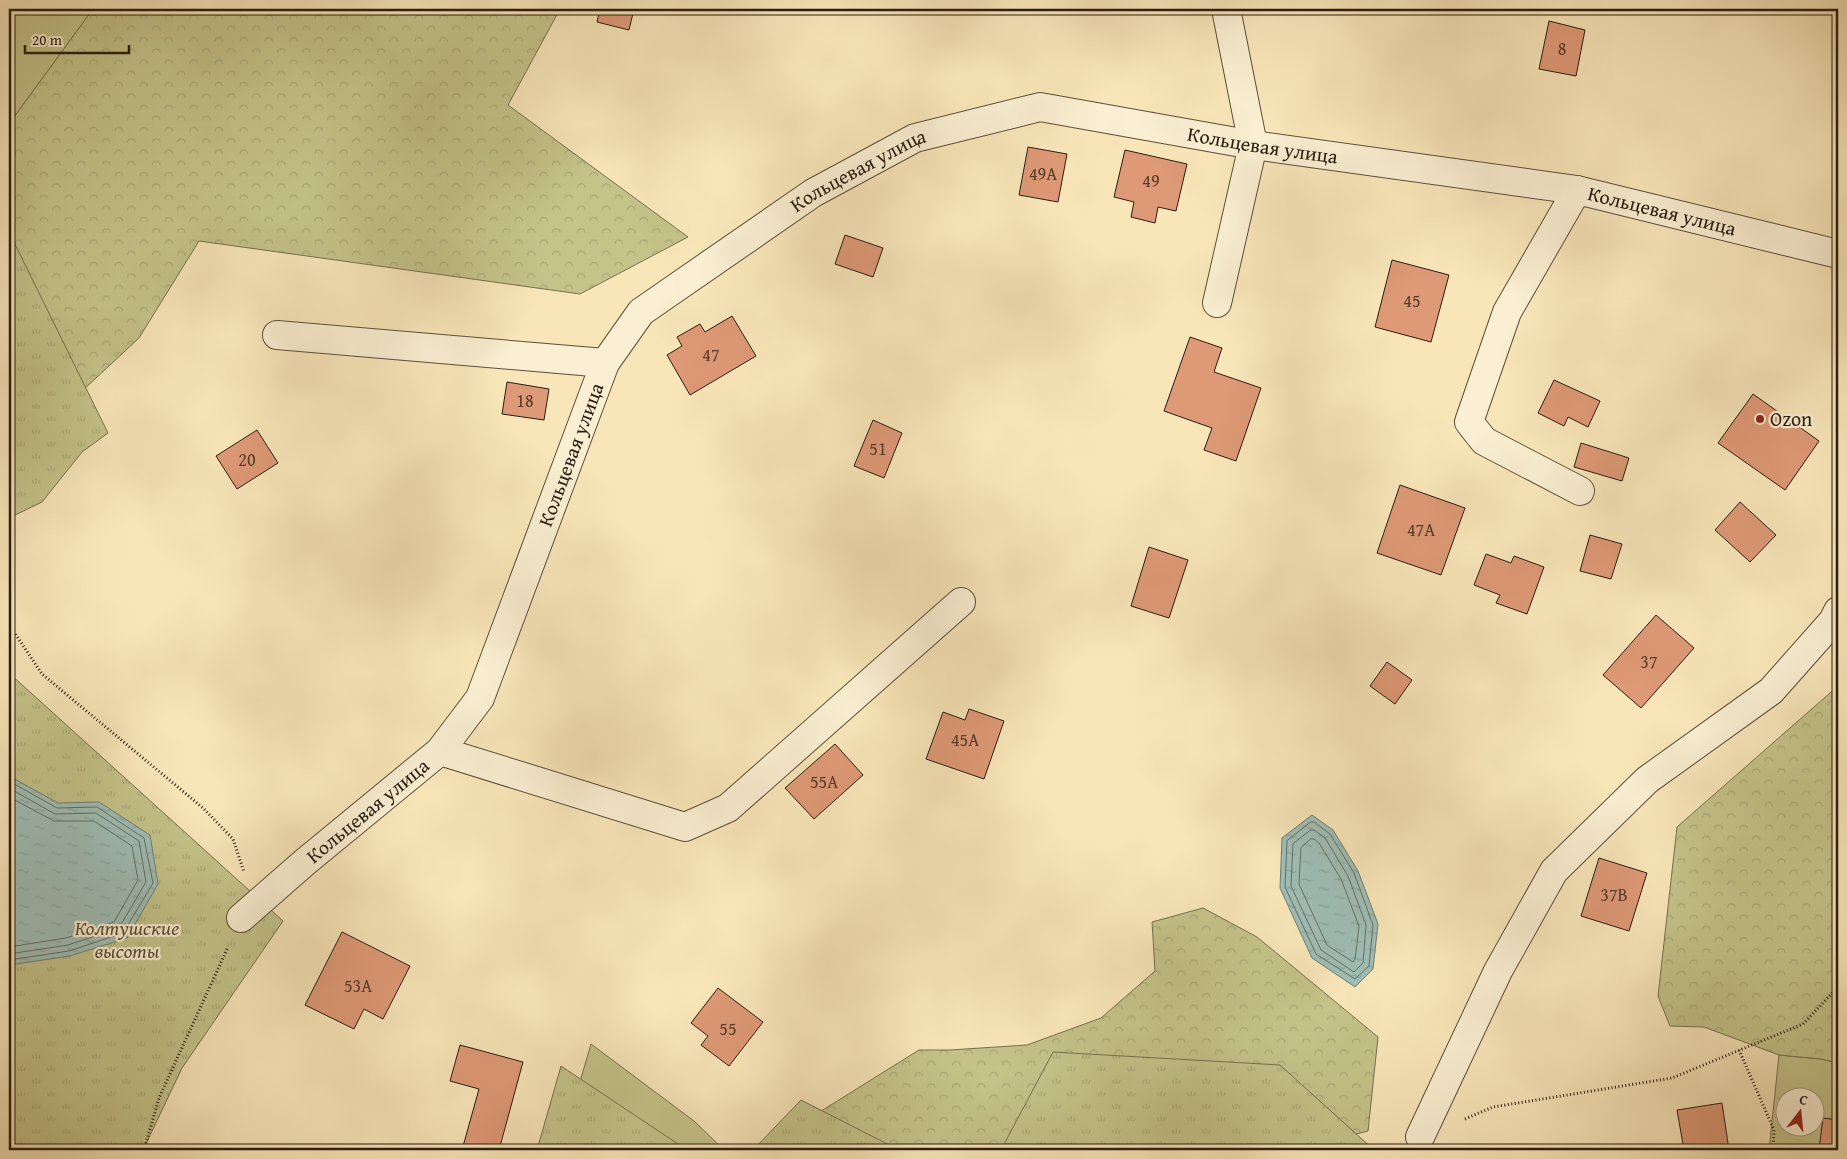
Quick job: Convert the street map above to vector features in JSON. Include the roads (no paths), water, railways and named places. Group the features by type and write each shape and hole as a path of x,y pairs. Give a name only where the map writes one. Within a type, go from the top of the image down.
{"street":[{"path":"1217,303 1253,145 1226,9"},
{"name":"Кольцевая улица","path":"242,918 305,862 440,751 480,698 605,364 641,312 813,193 915,138 1040,106 1253,145 1577,190 1838,254"},
{"path":"1577,190 1507,312 1469,422 1484,441 1580,491"},
{"path":"277,335 605,364"},
{"path":"440,751 685,827 728,808 961,602"},
{"path":"1420,1137 1498,971 1554,871 1647,780 1771,691 1833,621 1838,611"}],"water":[{"path":"9,776 58,803 99,802 150,835 158,884 127,938 70,956 9,965"},
{"path":"1312,815 1333,830 1358,871 1378,924 1373,969 1355,987 1312,958 1280,888 1282,838"}],"place":[{"name":"Ozon","path":"1760,419"}],"park label":[{"name":"Колтушские высоты","path":"127,940"}]}
